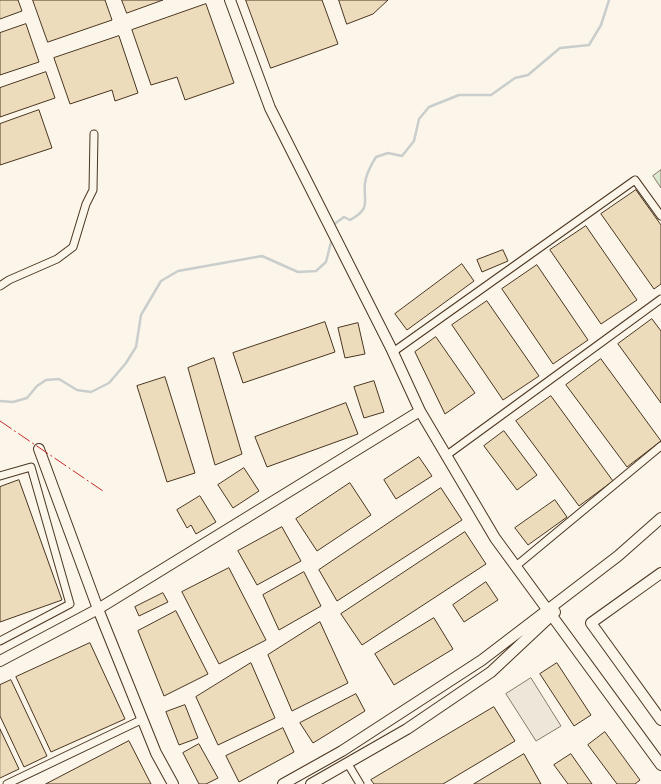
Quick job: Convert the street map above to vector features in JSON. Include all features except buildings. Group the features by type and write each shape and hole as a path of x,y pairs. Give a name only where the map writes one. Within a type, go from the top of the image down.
{"street":[{"path":"230,0 270,108 393,352 420,412 495,538 661,765"},
{"path":"0,286 9,280 57,259 73,247 86,204 93,190 94,134"},
{"path":"393,352 634,180 661,216"},
{"path":"447,456 661,299"},
{"path":"0,661 98,609 420,412"},
{"path":"516,566 661,446"},
{"path":"38,449 98,609 156,753 173,784"},
{"path":"0,476 31,467 70,604 0,641"},
{"path":"311,784 407,729 491,672 549,612 618,556 661,518"},
{"path":"283,784 342,751 482,660 622,560 661,526"},
{"path":"661,573 591,623 661,720"},
{"path":"7,784 143,719"},
{"path":"348,764 360,784"}],"green space":[{"path":"661,170 661,188 653,176"}],"shaded area":[{"path":"531,678 561,726 536,741 506,694"}],"waterway":[{"path":"333,227 333,225 344,217 350,220 361,212 365,204 366,176 376,157 388,153 402,156 414,141 419,119 429,107 459,95 491,95 515,78 528,75 560,48 589,45 601,25 609,0"},
{"path":"0,401 13,402 27,398 37,386 46,380 59,379 77,390 91,392 109,383 126,363 136,347 141,315 161,281 178,271 262,256 298,272 316,271 326,262 332,238"}],"power":[{"path":"0,421 103,491"}]}
